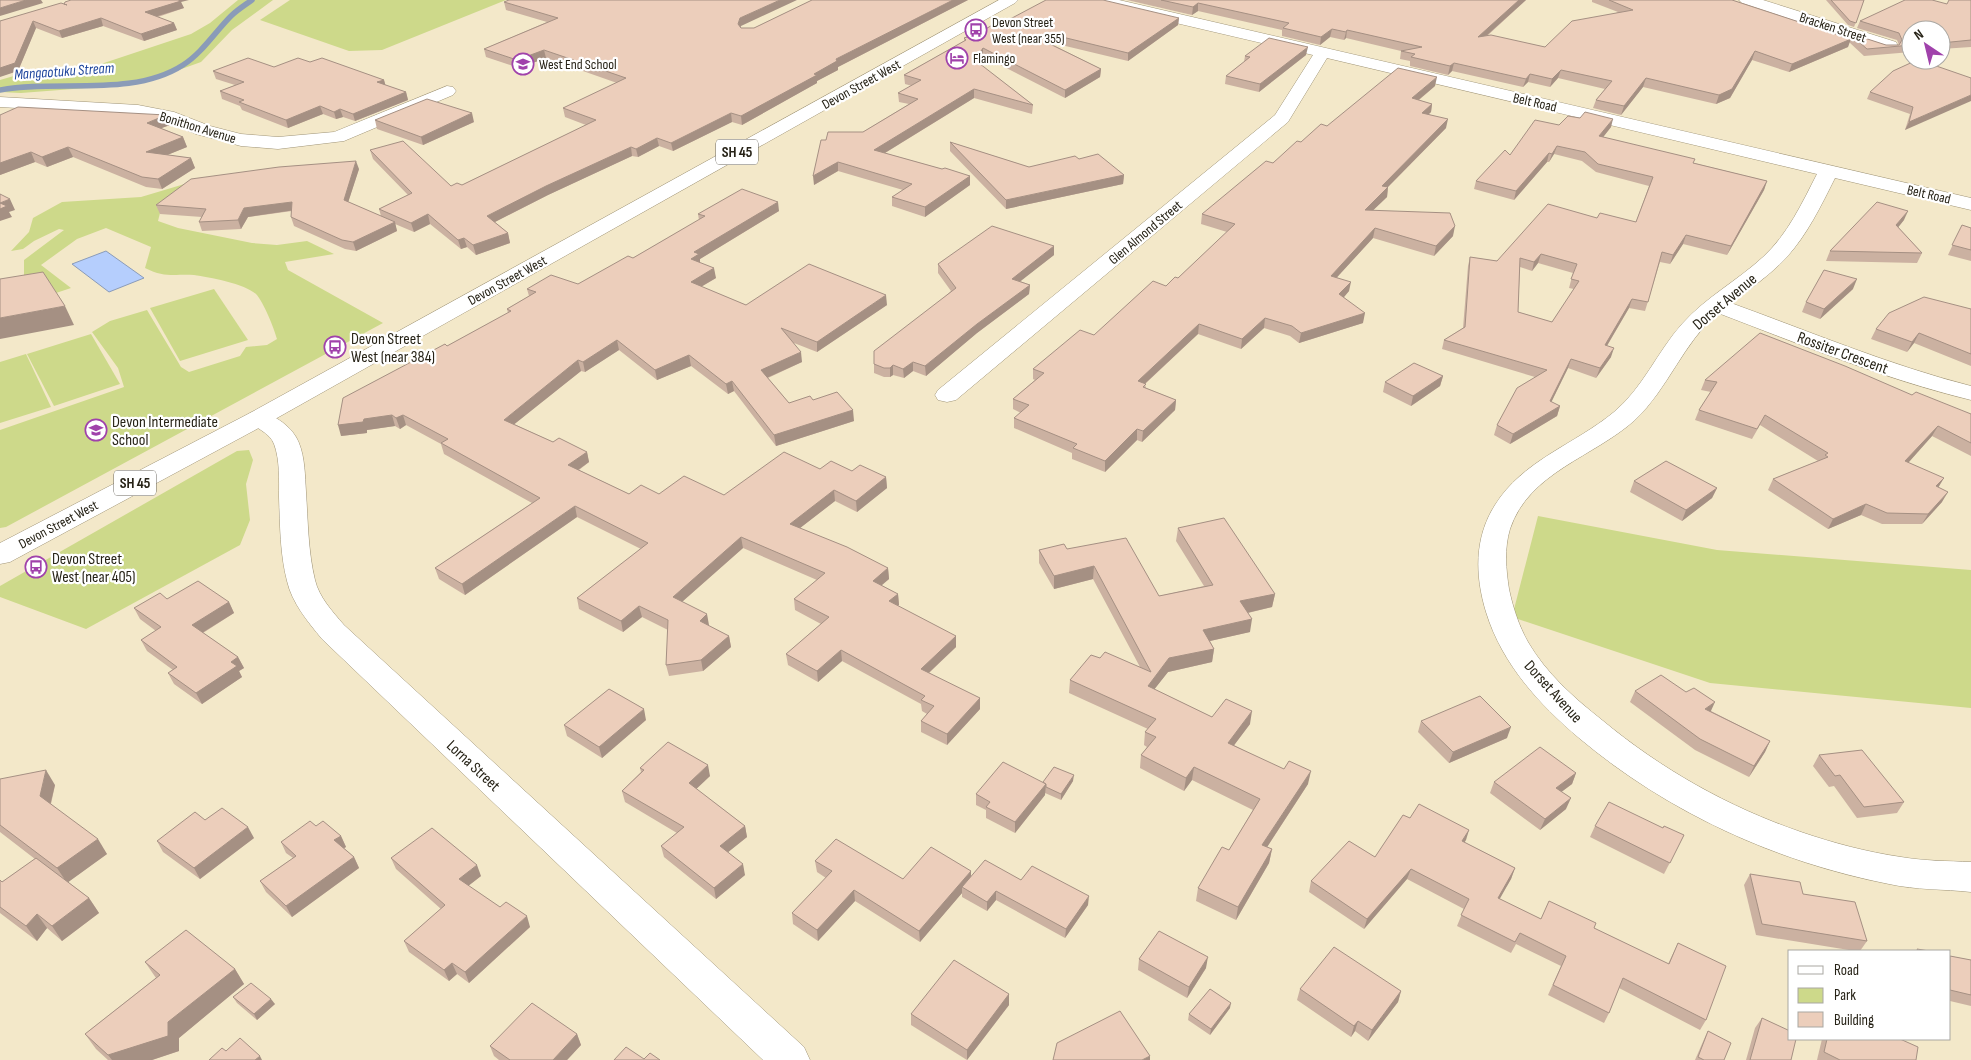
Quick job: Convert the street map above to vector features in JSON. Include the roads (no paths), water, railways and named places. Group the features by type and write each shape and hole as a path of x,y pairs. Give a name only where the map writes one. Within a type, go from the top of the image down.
{"street":[{"name":"Devon Street West","path":"0,555 259,418 1010,0"},
{"name":"Belt Road","path":"1099,0 1971,204"},
{"name":"Bracken Street","path":"1747,0 1890,46"},
{"name":"Glen Almond Street","path":"947,395 1282,118 1323,52"},
{"name":"Bonithon Avenue","path":"0,102 138,110 168,116 203,130 241,140 278,143 337,137 447,91"},
{"name":"Dorset Avenue","path":"1829,170 1782,251 1698,319 1640,399 1626,415 1606,430 1536,474 1513,497 1504,510 1492,544 1492,578 1503,622 1525,661 1569,711 1606,743 1679,793 1728,818 1778,838 1844,859 1902,872 1971,877"},
{"name":"Rossiter Crescent","path":"1717,305 1876,365 1920,380 1971,393"},
{"name":"Lorna Street","path":"259,418 282,434 287,444 291,462 295,544 301,582 314,609 333,632 790,1060"}],"water":[{"path":"106,251 144,278 109,292 72,264"}],"waterway":[{"name":"Mangaotuku Stream","path":"0,90 45,86 118,85 163,75 190,60 231,16 252,0"}],"place":[{"name":"Devon Street West (near 355)","path":"976,30"},
{"name":"Flamingo","path":"957,58"},
{"name":"West End School","path":"523,64"},
{"name":"Devon Street West (near 384)","path":"335,347"},
{"name":"Devon Intermediate School","path":"96,430"},
{"name":"Devon Street West (near 405)","path":"36,567"}]}
